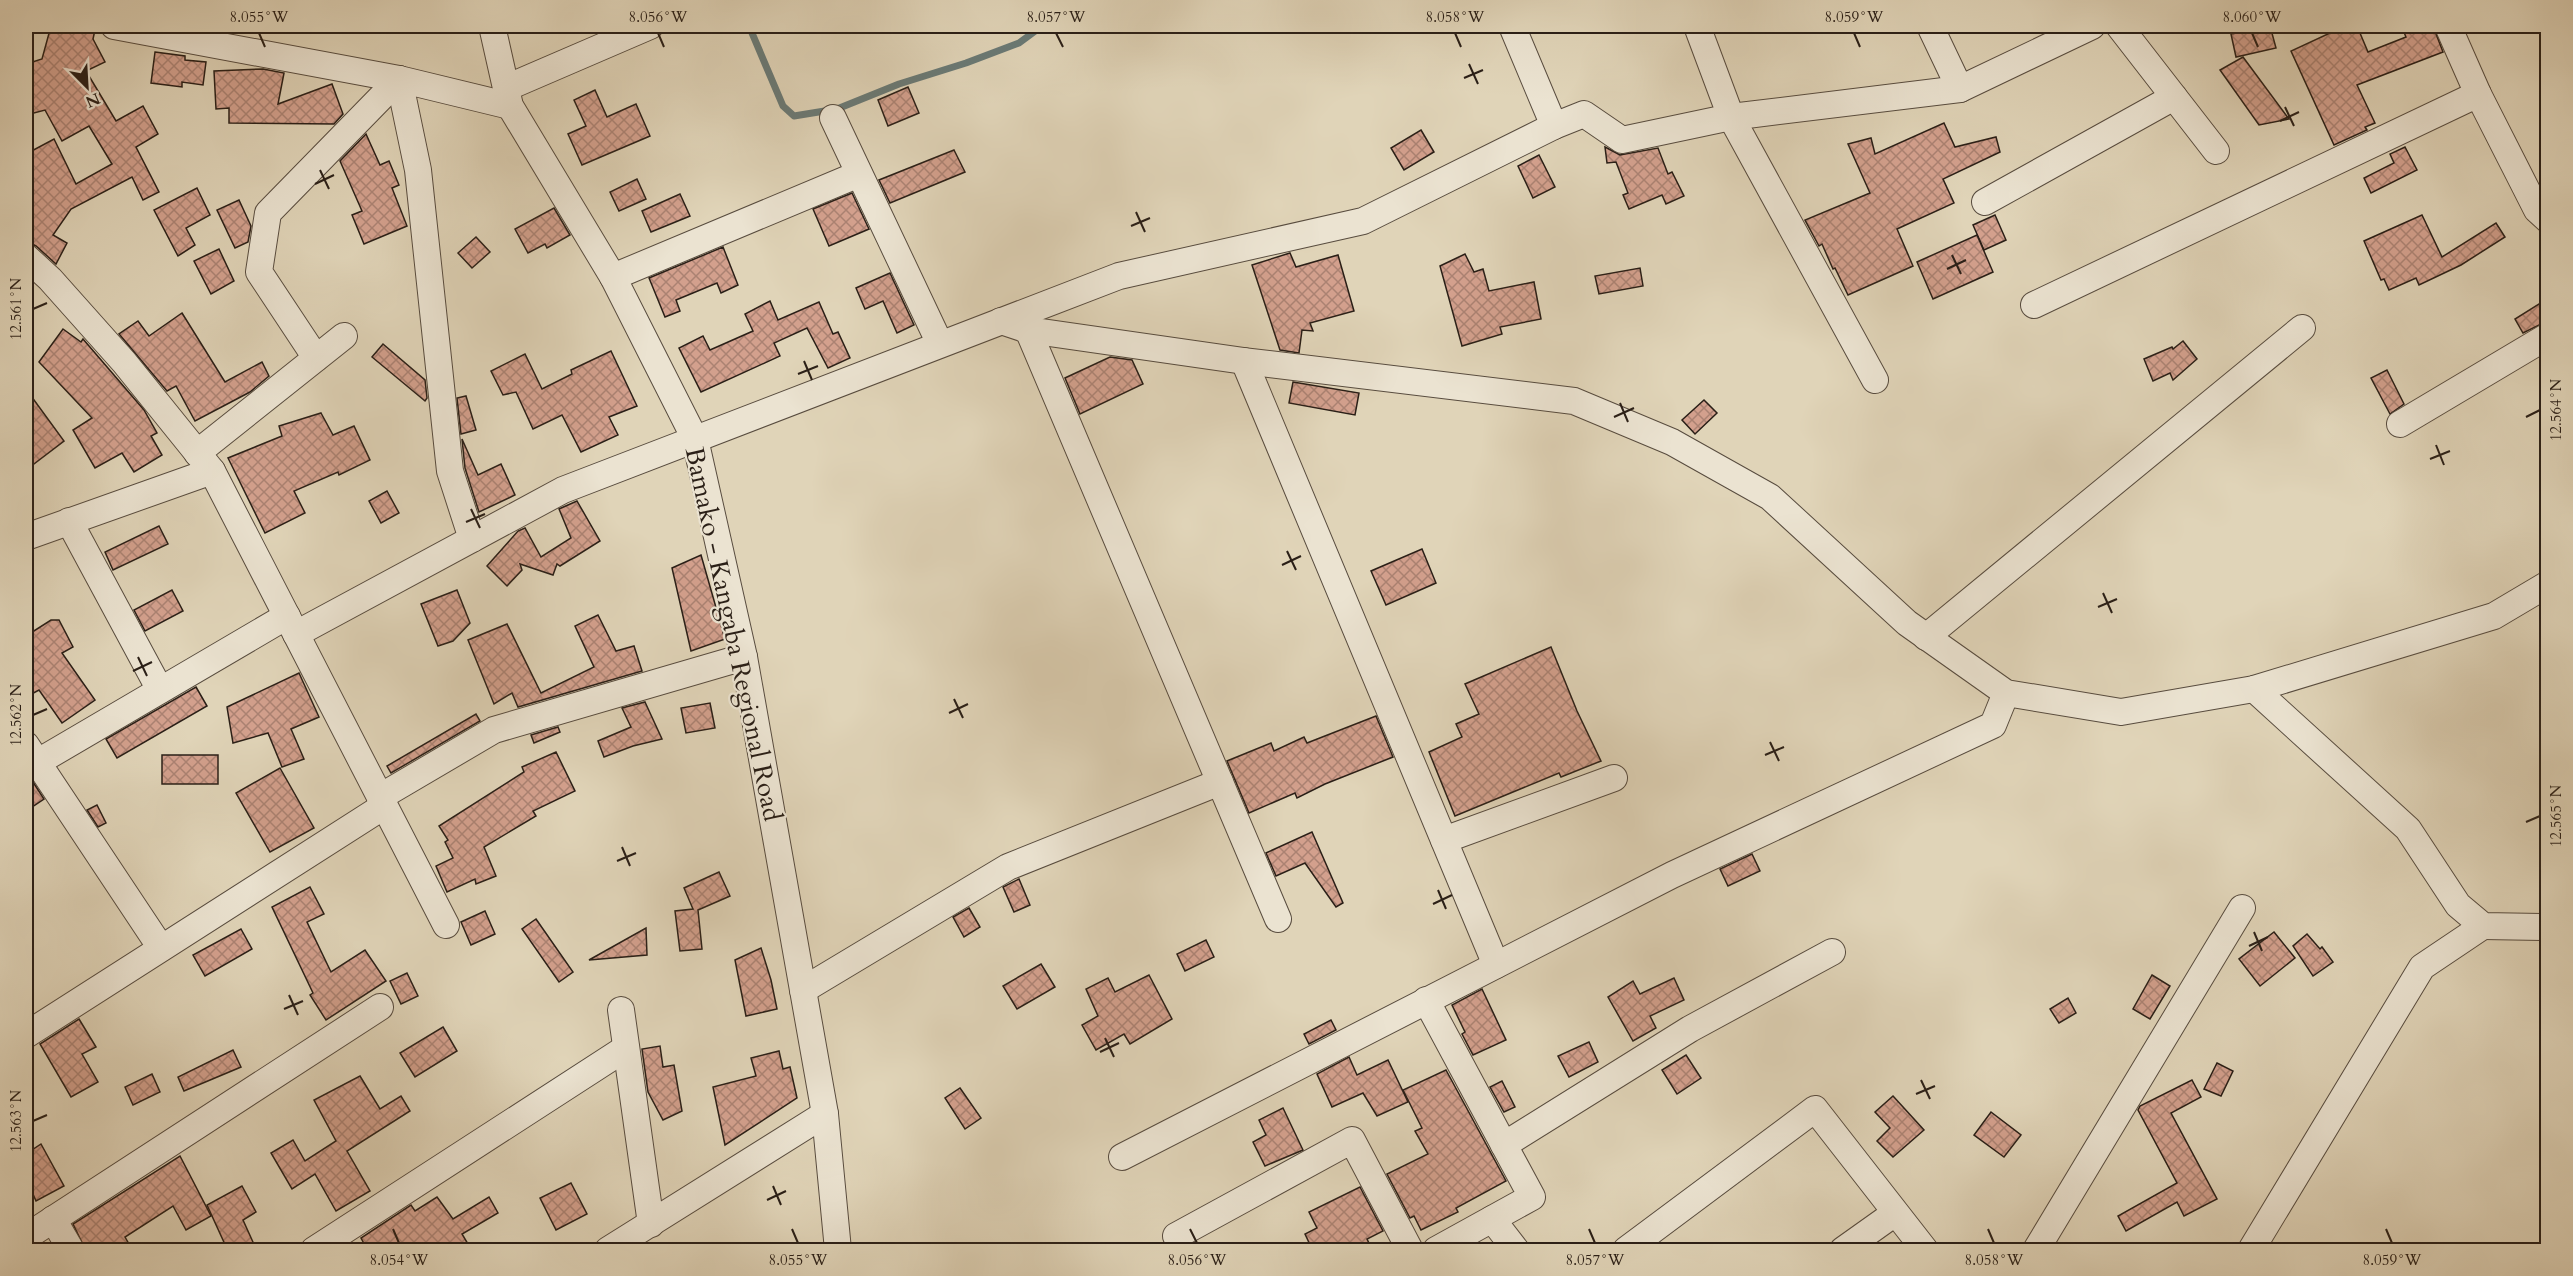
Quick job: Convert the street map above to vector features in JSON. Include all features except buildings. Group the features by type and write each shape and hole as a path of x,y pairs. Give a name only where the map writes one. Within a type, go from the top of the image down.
{"street":[{"path":"114,26 508,97 650,26"},
{"name":"Bamako - Kangaba Regional Road","path":"492,26 508,97 613,277 695,439 744,657 825,1114 838,1251"},
{"path":"1512,26 1554,126"},
{"path":"1697,26 1731,117 1875,380"},
{"path":"1930,26 1960,89"},
{"path":"161,948 29,758 291,625 472,539 563,490 1119,276 1363,221 1554,126 1584,114 1622,140 1731,117 1960,89 2092,26"},
{"path":"2119,26 2216,151"},
{"path":"2448,26 2478,94 2537,210 2547,220"},
{"path":"316,358 259,272 268,213 399,79"},
{"path":"399,79 418,170 450,471 472,539"},
{"path":"2034,305 2478,94"},
{"path":"1985,202 2174,97"},
{"path":"833,118 940,344"},
{"path":"613,277 859,174"},
{"path":"26,258 51,279 124,362 205,462 446,925"},
{"path":"1001,321 1028,330 1244,361 1574,400 1672,441 1770,497 1907,623 2006,693 2121,712 2254,689 2494,616 2547,584"},
{"path":"1926,637 2302,328"},
{"path":"1028,330 1278,919"},
{"path":"26,537 69,521 205,462 316,358 344,336"},
{"path":"2400,424 2547,336"},
{"path":"1244,361 1496,965"},
{"path":"69,521 160,690"},
{"path":"26,1035 494,730 744,657"},
{"path":"2254,689 2408,830 2458,905 2483,926"},
{"path":"1122,1157 1671,875 1993,725 2006,693"},
{"path":"1444,840 1614,778"},
{"path":"803,990 1008,867 1220,782"},
{"path":"2036,1251 2242,908"},
{"path":"2251,1251 2422,967 2483,926 2547,927"},
{"path":"1504,1145 1690,1029 1832,952"},
{"path":"1426,1000 1532,1197 1436,1251"},
{"path":"26,1237 380,1007"},
{"path":"621,1010 651,1224"},
{"path":"314,1251 626,1048"},
{"path":"1626,1251 1815,1109 1925,1251"},
{"path":"608,1251 825,1114"},
{"path":"1182,1251 1176,1236 1352,1140 1410,1251"},
{"path":"1843,1251 1895,1213"},
{"path":"53,1219 71,1251"},
{"path":"1492,1220 1516,1251"}],"waterway":[{"path":"749,26 783,106 794,116 837,109 899,84 966,63 1019,43 1042,26"}]}
